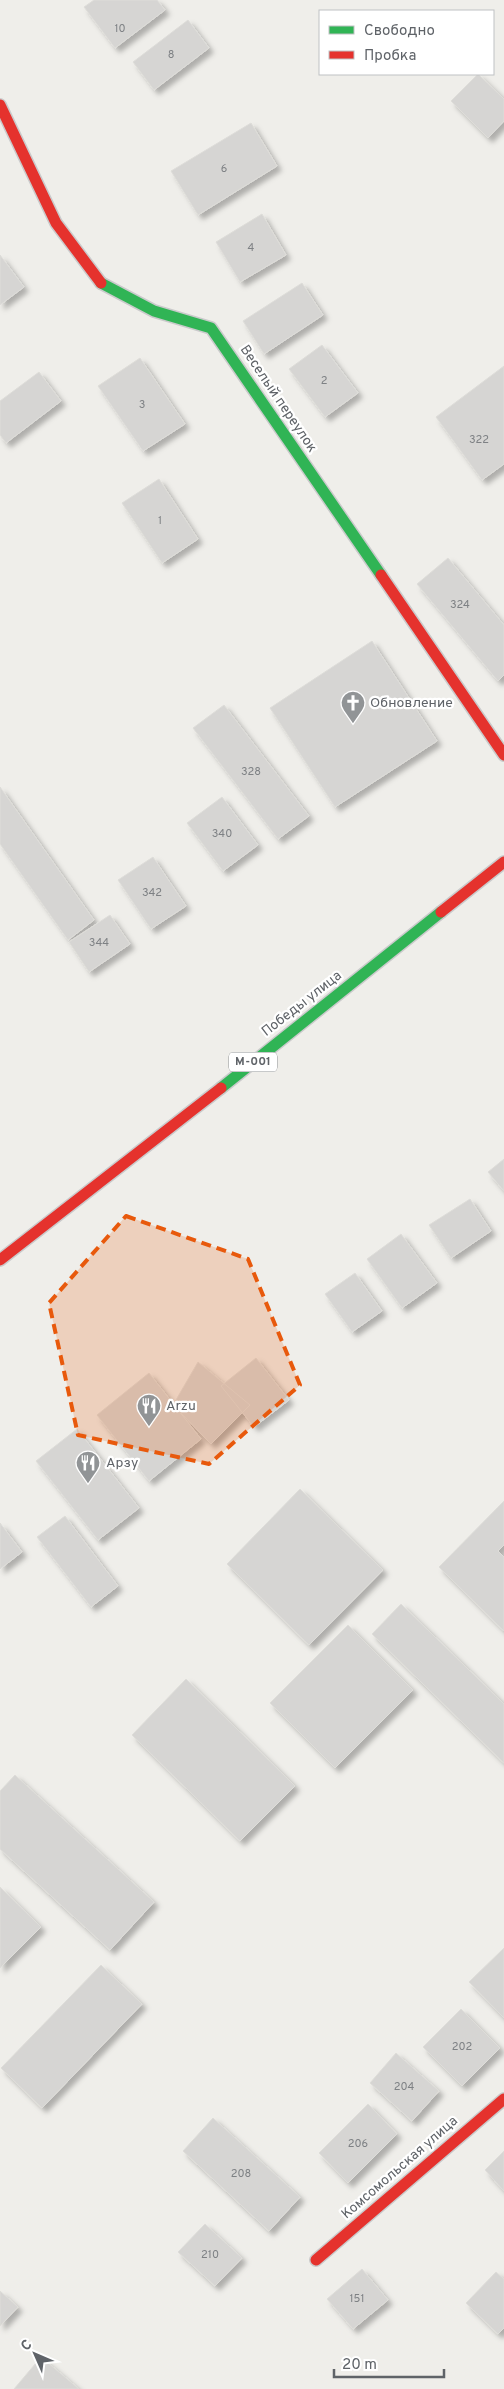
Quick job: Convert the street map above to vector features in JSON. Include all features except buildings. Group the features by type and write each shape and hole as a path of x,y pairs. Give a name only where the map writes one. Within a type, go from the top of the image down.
{"street":[{"name":"Веселый переулок","path":"0,105 56,223 100,282 154,311 211,328 504,755"},
{"name":"Победы улица","path":"0,1260 134,1157 504,862"},
{"name":"Комсомольская улица","path":"316,2260 504,2099"}],"highlighted area":[{"path":"126,1216 248,1259 300,1385 209,1464 78,1435 49,1303"}],"traffic: fast":[{"path":"101,283 154,311 211,328 381,575"},
{"path":"221,1088 441,912"}],"traffic: jam":[{"path":"0,105 56,223 101,283"},
{"path":"381,575 504,755"},
{"path":"441,912 504,862"},
{"path":"0,1260 221,1088"},
{"path":"316,2260 504,2099"}],"place":[{"name":"Обновление","path":"353,724"},
{"name":"Arzu","path":"149,1427"},
{"name":"Арзу","path":"88,1484"}]}
